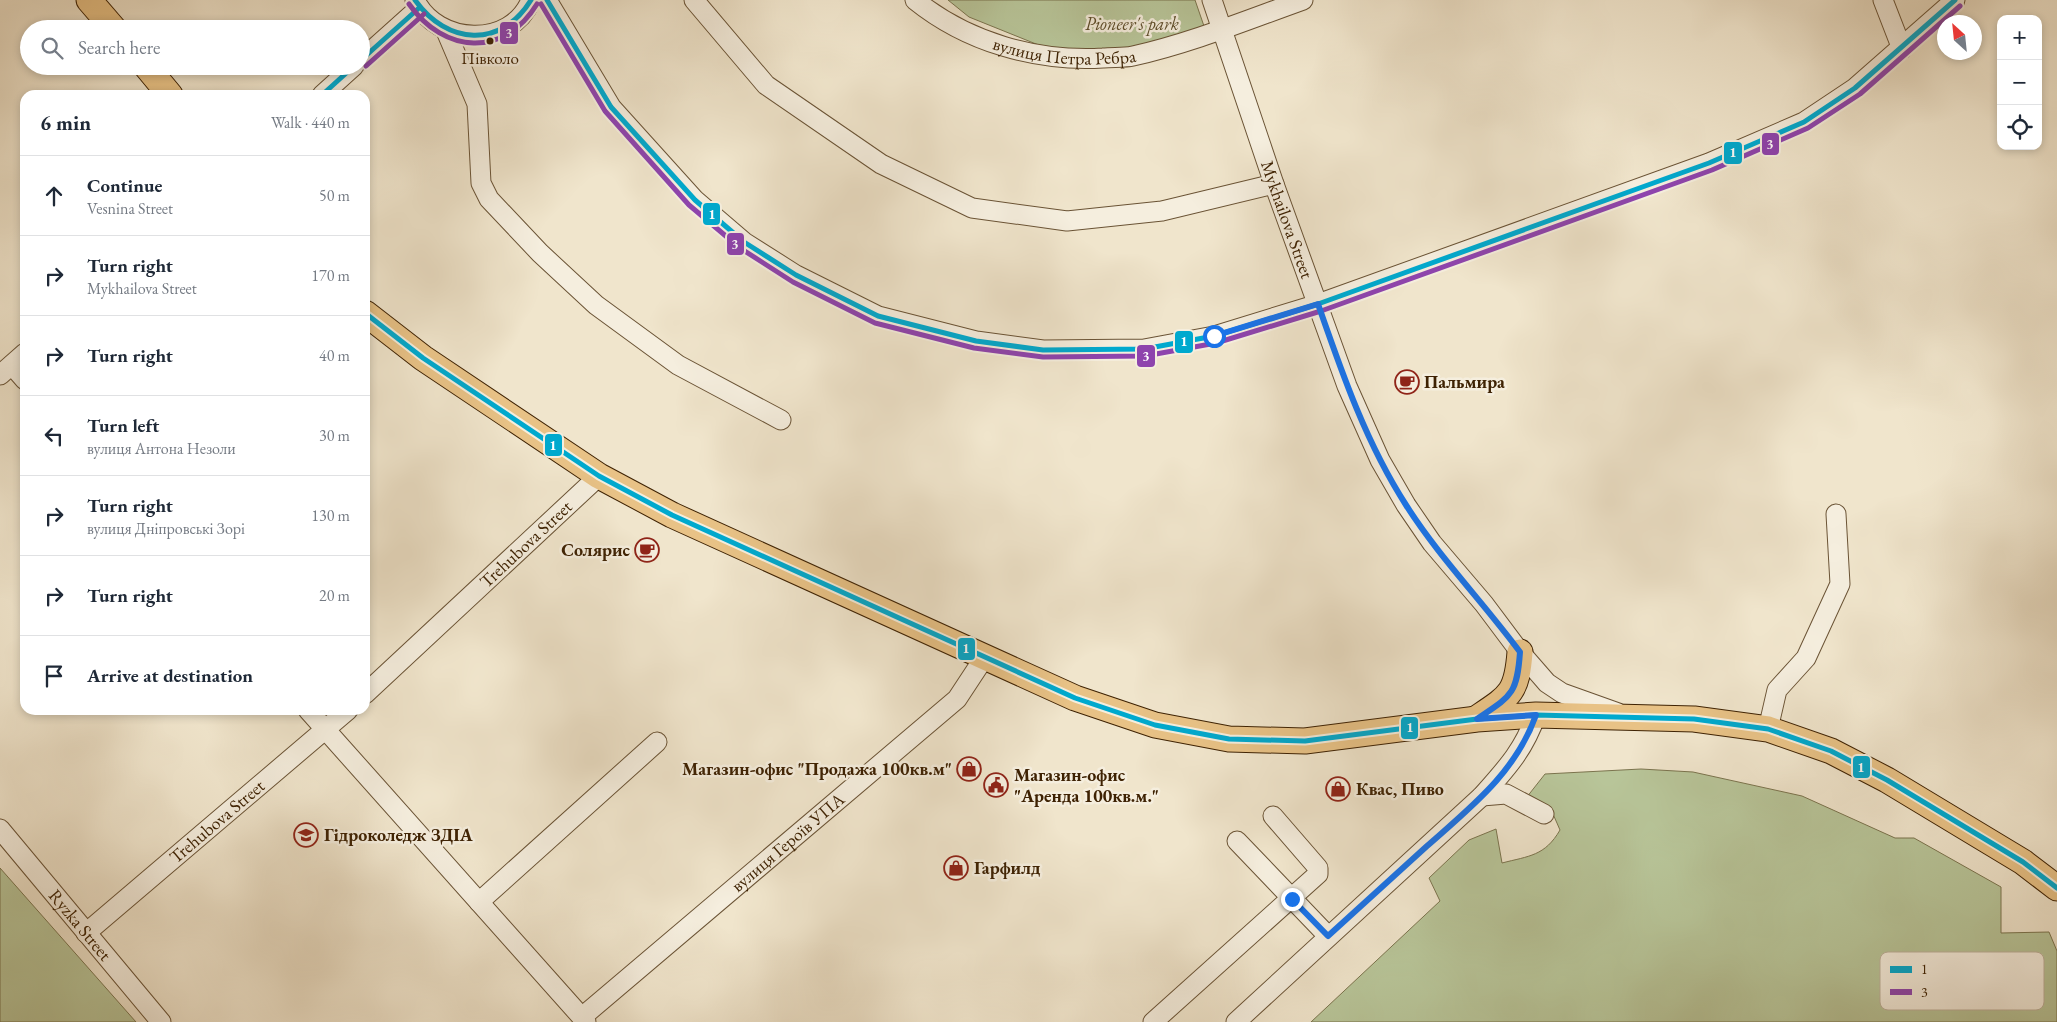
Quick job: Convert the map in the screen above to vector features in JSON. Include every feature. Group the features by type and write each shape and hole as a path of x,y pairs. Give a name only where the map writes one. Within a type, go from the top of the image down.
{"main road":[{"path":"90,0 107,20"},
{"path":"153,75 166,90"},
{"path":"370,316 423,358 598,476 672,514 984,658 1084,701 1155,725 1229,739 1305,741 1477,719 1536,715 1694,718 1768,729 1831,751 1887,780 2023,862 2057,888"},
{"path":"1477,719 1512,692 1518,674 1520,652"}],"street":[{"path":"370,51 417,4 431,21 446,31 465,36 484,35 502,30 518,18 531,0"},
{"path":"547,0 612,108 695,200 744,242 796,275 878,316 976,341 1043,350 1144,349 1214,336 1318,304 1709,163 1804,122 1855,88 1902,49 1955,0"},
{"path":"694,0 766,85 881,164 972,208 1067,221 1162,211 1274,184"},
{"name":"вулиця Петра Ребра","path":"915,0 957,28 997,44 1042,57 1088,59 1132,56 1222,29 1303,0"},
{"name":"Mykhailova Street","path":"1212,0 1274,184 1347,386 1380,460 1406,505 1432,543 1484,604 1520,652 1548,683 1562,693 1625,716"},
{"path":"1883,0 1902,49"},
{"path":"446,31 477,104 481,183 490,199 540,253 596,305 678,364 780,420"},
{"path":"328,90 344,75"},
{"path":"12,364 20,374"},
{"name":"Trehubova Street","path":"370,689 598,476"},
{"path":"1768,729 1777,690 1806,658 1840,584 1836,514"},
{"name":"вулиця Героїв УПА","path":"584,1019 957,699 984,658"},
{"path":"312,715 584,1019"},
{"name":"Trehubova Street","path":"86,933 342,715"},
{"path":"1236,1022 1482,796 1515,759 1528,739 1536,715"},
{"path":"479,902 657,742"},
{"path":"1482,796 1506,794 1544,814"},
{"path":"1153,1022 1318,874 1318,868 1273,816"},
{"name":"Ryzka Street","path":"0,829 161,1022"},
{"path":"1237,842 1328,936"}],"green space":[{"name":"Pioneer's park","path":"948,0 1195,0 1205,29 1137,50 1046,48 969,17"},
{"path":"1641,769 1693,772 1802,796 1895,838 1914,838 2001,887 2001,933 2049,932 2057,951 2057,1022 1311,1022 1440,901 1429,878 1469,840 1496,829 1502,863 1536,854 1554,839 1560,830 1553,814 1519,807 1545,774"},
{"path":"0,868 136,1022 0,1022"}],"transit line":[{"name":"1","path":"415,0 428,15 442,26 458,33 474,35 490,33 505,27 519,16 531,0"},
{"name":"1","path":"547,0 611,107 695,200 744,242 796,275 878,316 976,341 1043,350 1144,349 1214,336 1318,304 1709,163 1804,122 1855,88 1955,0"},
{"name":"3","path":"409,4 423,21 439,33 456,40 474,43 491,41 508,34 523,22 537,4"},
{"name":"3","path":"541,4 605,111 689,205 740,248 793,282 875,323 974,348 1043,357 1145,356 1216,343 1321,311 1712,170 1808,128 1860,94 1960,6"},
{"name":"1","path":"370,52 419,8"},
{"name":"3","path":"370,62 424,14"},
{"name":"1","path":"328,90 344,75"},
{"name":"1","path":"370,317 423,358 599,476 672,515 1075,698 1155,725 1229,739 1305,741 1477,719 1536,715 1694,719 1768,729 1831,751 1887,780 2023,862 2057,888"}],"place":[{"name":"Півколо","path":"490,41"},
{"name":"Пальмира","path":"1407,382"},
{"name":"Солярис","path":"647,550"},
{"name":"Магазин-офис \"Продажа 100кв.м\"","path":"969,769"},
{"name":"Магазин-офис \"Аренда 100кв.м.\"","path":"996,785"},
{"name":"Квас, Пиво","path":"1338,789"},
{"name":"Гідроколедж ЗДIА","path":"306,835"},
{"name":"Гарфилд","path":"956,868"}],"route":[{"path":"1214,336 1318,304 1347,386 1380,460 1406,505 1432,543 1484,604 1520,652 1518,674 1512,692 1498,705 1477,719 1536,715 1528,739 1515,759 1482,796 1328,936 1292,899"}]}
